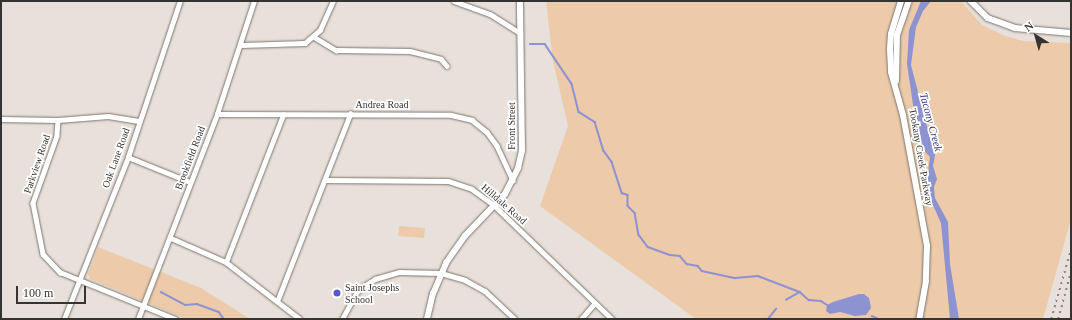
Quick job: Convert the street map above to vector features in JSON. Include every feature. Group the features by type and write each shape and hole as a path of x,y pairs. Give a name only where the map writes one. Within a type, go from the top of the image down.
{"main road":[{"name":"Tookany Creek Parkway","path":"901,1 891,34 891,72 896,83 927,246 926,281 919,319"},
{"path":"896,83 897,35 909,1"}],"street":[{"name":"Oak Lane Road","path":"64,319 128,157 139,120 180,1"},
{"name":"Brookfield Road","path":"138,319 171,238 190,182 217,114 241,45 254,1"},
{"path":"241,45 297,45 314,36 333,1"},
{"path":"454,1 490,14 520,33"},
{"name":"Front Street","path":"427,319 433,294 441,273 465,236 495,206 513,181 522,151 520,1"},
{"path":"972,1 988,18 1016,28 1071,34"},
{"path":"314,36 336,50 410,51 441,60 447,66"},
{"name":"Andrea Road","path":"217,114 451,115 472,120 494,140 513,181"},
{"path":"278,300 326,180 350,114"},
{"path":"226,262 284,115"},
{"path":"1,119 58,120 108,116 139,120"},
{"name":"Parkview Road","path":"58,120 57,136 35,195 34,210 44,254 60,272 143,304 176,319"},
{"path":"128,157 190,182"},
{"name":"Hilldale Road","path":"326,180 448,181 472,188 495,206 612,319"},
{"path":"171,238 226,262 278,300 300,319"},
{"path":"342,319 355,294 375,279 399,272 441,273 465,280 485,291 515,319"},
{"path":"581,319 595,303"}],"shaded area":[{"path":"546,1 961,1 982,25 1003,35 1023,41 1071,43 1071,219 1043,319 696,319 540,206 568,126 553,61"},
{"path":"399,226 425,228 424,238 398,236"},
{"path":"98,247 201,288 250,319 186,319 90,279 88,274"}],"water":[{"path":"921,1 931,1 923,11 916,27 911,65 931,142 936,150 933,166 937,179 934,187 935,198 948,222 950,264 959,319 950,319 941,223 928,194 927,179 930,157 919,145 907,64 909,30"},
{"path":"859,294 864,294 869,298 871,308 866,315 855,316 840,312 830,314 826,311 827,305"}],"waterway":[{"path":"530,44 545,44 572,84 579,112 595,122 604,151 612,162 622,193 628,195 628,206 635,213 639,235 648,247 670,255 680,256 687,264 698,266 702,271 735,278 758,276 800,292"},
{"path":"161,292 185,305 197,304 219,312 224,319"},
{"path":"786,300 800,292 809,300 821,301 829,306"},
{"path":"768,319 776,309"},
{"path":"872,316 879,319"}],"railway":[{"path":"1051,319 1071,249"},
{"path":"1058,319 1071,271"}],"place":[{"name":"Saint Josephs School","path":"337,293"}],"water label":[{"name":"Tacony Creek","path":"931,122"}]}
